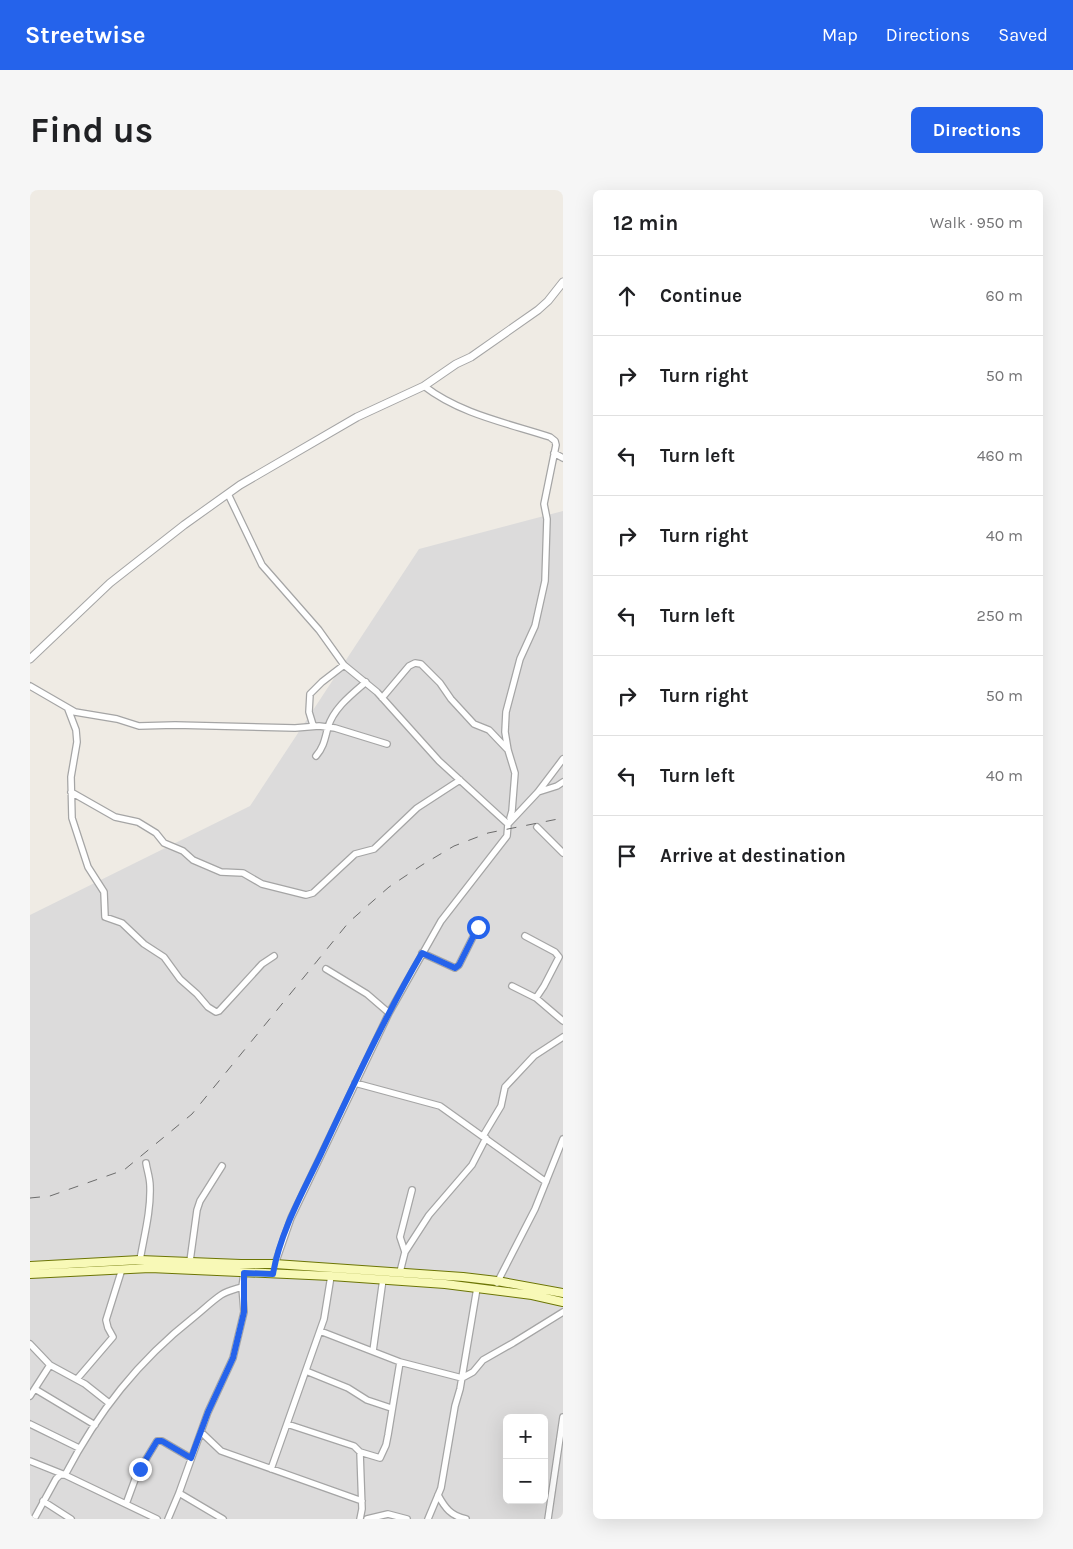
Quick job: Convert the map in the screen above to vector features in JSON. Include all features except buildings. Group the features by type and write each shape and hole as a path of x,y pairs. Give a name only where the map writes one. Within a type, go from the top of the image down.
{"main road":[{"path":"30,1266 140,1260 275,1264 497,1280 563,1293"},
{"path":"30,1274 122,1268 331,1276 445,1284 532,1295 563,1302"}],"street":[{"path":"30,659 110,583 184,525 258,474 357,417 424,386 450,367 471,357 538,310 563,282"},
{"path":"273,1274 291,1218 389,1014 441,921 507,836 508,823 512,812 515,778 506,732 507,704 522,653 534,626 545,580 546,519 544,504 556,445 555,441 550,437 463,410 447,402 424,386"},
{"path":"556,445 563,444"},
{"path":"554,453 563,458"},
{"path":"228,494 262,565 319,630 344,665 366,682 439,760 508,823"},
{"path":"382,698 409,666 415,663 421,664 440,683 474,724 489,730 508,750"},
{"path":"313,725 309,712 310,694 344,665"},
{"path":"316,756 324,743 328,727 343,702 366,682"},
{"path":"30,686 68,709 82,714 117,719 139,726 296,728 313,725 328,727 387,744"},
{"path":"68,709 76,730 77,742 71,777 72,818 88,867 104,892 105,917 122,923 144,944 164,957 180,979 197,994 208,1008 216,1012 220,1011 262,964 274,956"},
{"path":"508,823 538,792 563,759"},
{"path":"71,792 115,817 138,822 156,833 164,843 183,851 193,860 221,872 243,873 262,884 306,895 313,893 357,852 374,848 417,808 460,780"},
{"path":"538,792 563,782"},
{"path":"538,827 563,853"},
{"path":"422,953 455,968 459,965 478,927"},
{"path":"525,936 559,956 536,998"},
{"path":"326,969 367,994 389,1014"},
{"path":"512,986 536,998 560,1018 563,1011"},
{"path":"400,1272 405,1252 433,1209 476,1160 501,1106 505,1088 534,1056 563,1037"},
{"path":"355,1084 440,1106 546,1182"},
{"path":"498,1291 497,1280 535,1210 563,1140"},
{"path":"140,1260 150,1195 146,1163"},
{"path":"190,1261 200,1200 222,1166"},
{"path":"405,1252 400,1238 412,1190"},
{"path":"77,1379 113,1337 106,1320 122,1268"},
{"path":"168,1519 180,1493 201,1432 233,1358 244,1312 242,1286 244,1273"},
{"path":"271,1469 326,1312 331,1276"},
{"path":"373,1351 383,1279"},
{"path":"65,1475 79,1448 109,1403 132,1374 180,1328 222,1294 242,1286"},
{"path":"428,1519 438,1495 462,1378 477,1288"},
{"path":"320,1331 400,1362 462,1378 473,1372 483,1360 563,1312"},
{"path":"30,1344 50,1365 77,1379 109,1403"},
{"path":"287,1424 354,1446 360,1452 380,1458 386,1445 400,1362"},
{"path":"30,1396 50,1365"},
{"path":"306,1371 348,1388 367,1400 391,1408"},
{"path":"35,1389 95,1424"},
{"path":"548,1519 563,1417"},
{"path":"30,1424 79,1448"},
{"path":"201,1432 221,1451 362,1501"},
{"path":"126,1504 137,1474 157,1441 162,1441 191,1458"},
{"path":"360,1452 362,1501 360,1519"},
{"path":"30,1461 65,1475 156,1519"},
{"path":"34,1519 56,1479 60,1475 65,1475"},
{"path":"180,1493 223,1519"},
{"path":"438,1495 448,1512 466,1519"},
{"path":"43,1502 71,1519"},
{"path":"367,1519 388,1514 407,1519"}],"shaded area":[{"path":"563,511 563,1519 30,1519 30,915 250,806 419,549"}],"railway":[{"path":"30,1198 50,1196 124,1170 192,1114 349,922 389,887 454,846 488,833 563,818"}],"route":[{"path":"140,1469 157,1441 162,1441 191,1458 208,1412 237,1346 244,1312 242,1286 244,1273 273,1274 291,1218 382,1028 422,953 455,968 459,965 478,927"}]}
